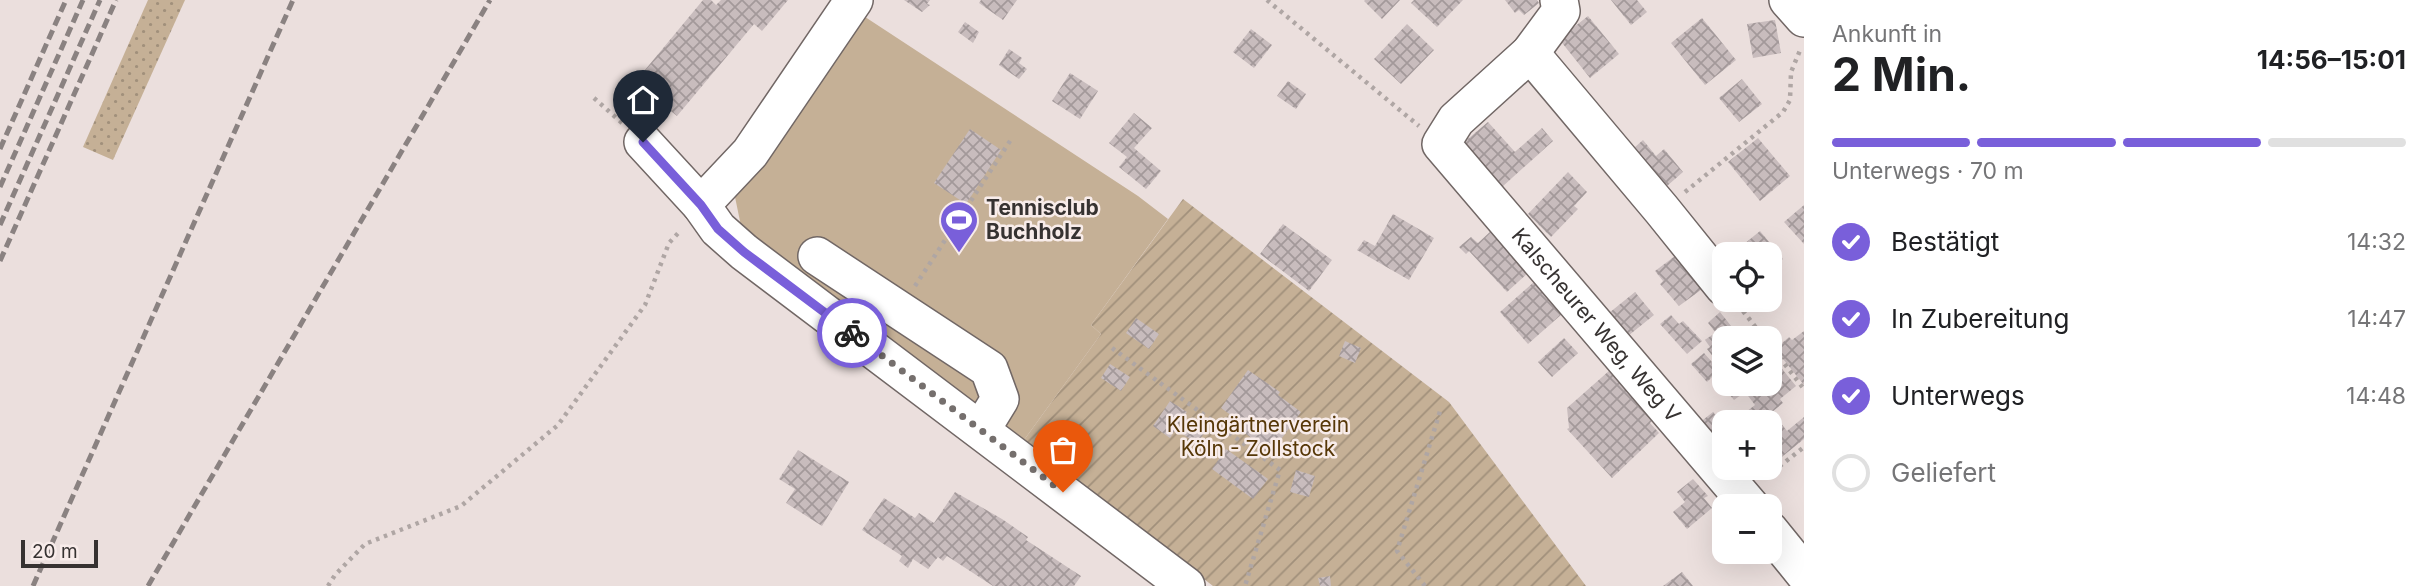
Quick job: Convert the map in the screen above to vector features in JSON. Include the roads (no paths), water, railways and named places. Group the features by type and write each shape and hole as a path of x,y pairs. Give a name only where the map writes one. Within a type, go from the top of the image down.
{"street":[{"path":"701,205 750,153 853,0"},
{"path":"1559,0 1561,11 1530,53 1712,272"},
{"path":"1788,0 1804,18"},
{"name":"Kalscheurer Weg, Weg V","path":"1530,53 1456,120 1441,144 1740,494"},
{"path":"643,142 701,205 718,229 744,252 1186,586"},
{"path":"817,256 989,369 1000,399 981,430"},
{"path":"1782,546 1804,573"}],"railway":[{"path":"0,149 66,0"},
{"path":"0,187 83,0"},
{"path":"0,225 100,0"},
{"path":"0,261 116,0"},
{"path":"33,586 293,0"},
{"path":"148,586 490,0"}],"place":[{"name":"Tennisclub Buchholz","path":"959,254"}],"park label":[{"name":"Kleingärtnerverein Köln - Zollstock","path":"1258,437"}]}
